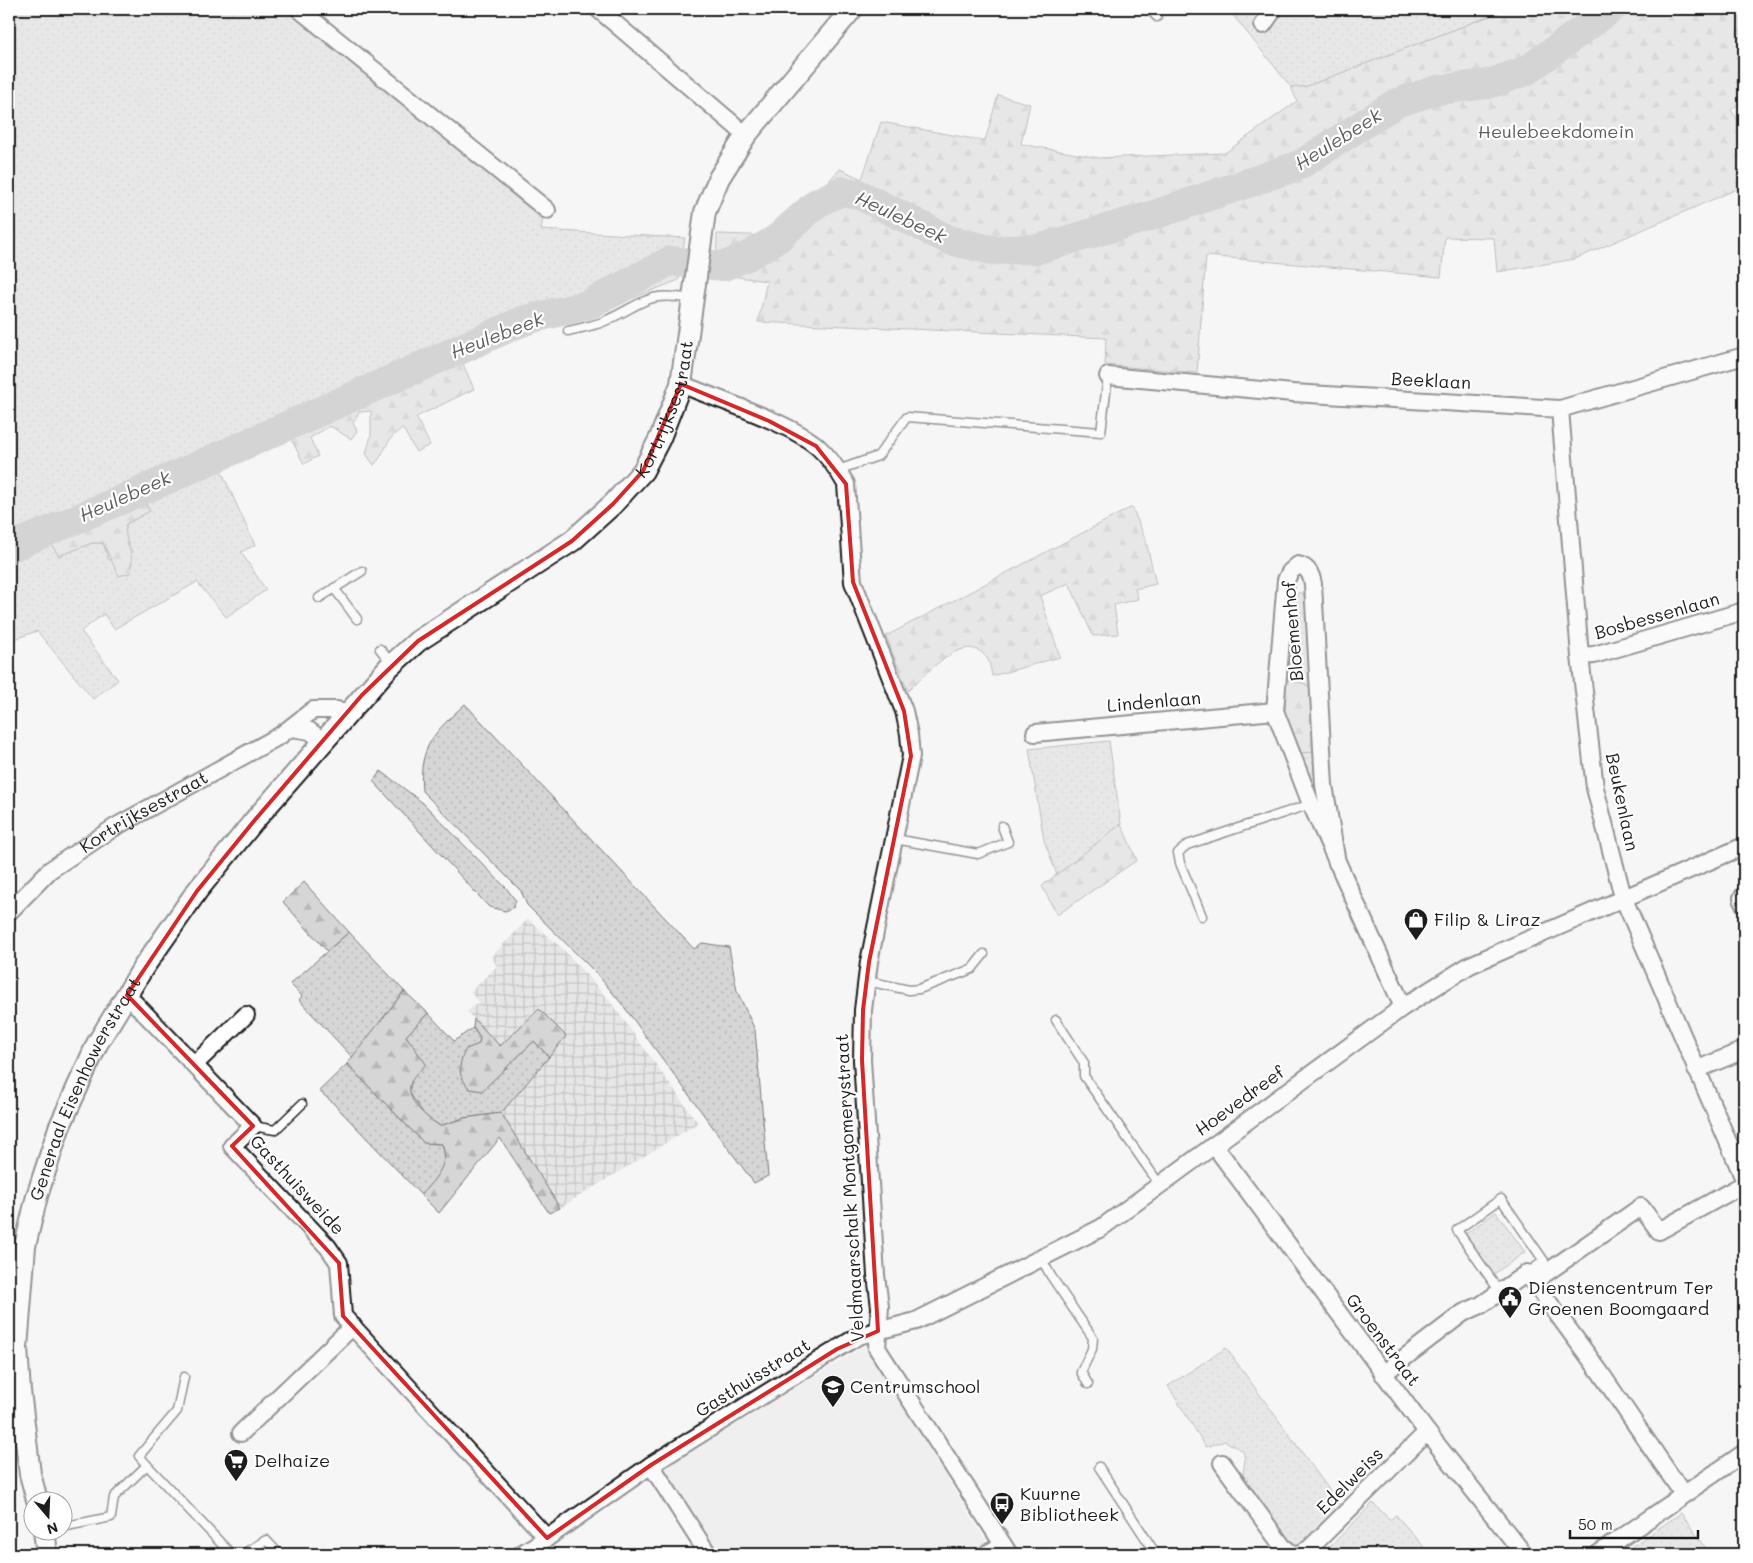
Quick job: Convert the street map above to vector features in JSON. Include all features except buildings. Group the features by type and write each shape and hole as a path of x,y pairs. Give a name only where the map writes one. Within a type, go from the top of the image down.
{"street":[{"path":"299,9 547,210"},
{"path":"598,9 746,135"},
{"name":"Kortrijksestraat","path":"324,742 345,717 386,657 418,641 572,541 613,504 643,470 660,438 681,384 705,212 719,178 746,135 852,9"},
{"path":"1263,25 1274,9"},
{"name":"Beeklaan","path":"1108,376 1293,393 1560,409 1744,356"},
{"name":"Veldmaarschalk Montgomerystraat","path":"681,384 796,434 816,446 838,470 846,484 853,582 904,711 911,756 866,981 862,1060 876,1275 880,1307 877,1348 1006,1549"},
{"name":"Beukenlaan","path":"1560,409 1580,656 1595,788 1623,898 1744,1179"},
{"name":"Bloemenhof","path":"1336,863 1324,785 1313,584 1311,575 1305,566 1298,565 1290,572 1286,580 1275,712 1336,863 1403,1007"},
{"name":"Bosbessenlaan","path":"1580,656 1594,656 1744,611"},
{"name":"Kortrijksestraat","path":"9,912 50,870 115,827 292,728 313,710 337,710 345,717"},
{"name":"Lindenlaan","path":"1035,733 1275,712"},
{"path":"292,728 310,731 324,742"},
{"name":"Generaal Eisenhowerstraat","path":"34,1490 30,1474 13,1348 25,1246 37,1196 59,1128 97,1044 143,968 197,891 254,821 324,742"},
{"name":"Hoevedreef","path":"878,1331 916,1321 1101,1228 1403,1007 1470,964 1623,898 1743,850"},
{"path":"1744,895 1742,898 1744,904"},
{"name":"Gasthuisweide","path":"127,995 253,1126 232,1146 328,1247 339,1263 343,1316 547,1538"},
{"path":"195,1064 246,1015"},
{"path":"1696,1070 1744,1050"},
{"name":"Groenstraat","path":"1214,1145 1383,1374 1524,1554"},
{"path":"1383,1374 1463,1313 1530,1278 1596,1237 1604,1235 1641,1208 1659,1231 1744,1184"},
{"path":"1530,1278 1600,1372 1683,1494"},
{"path":"241,1433 353,1326"},
{"name":"Gasthuisstraat","path":"521,1554 651,1465 858,1336 878,1331"},
{"name":"Edelweiss","path":"1299,1554 1309,1549 1427,1432"},
{"path":"1598,1554 1744,1453"},
{"path":"1222,1463 1283,1547 1292,1554"},
{"path":"651,1465 708,1554"},
{"path":"47,1554 48,1540"},
{"path":"986,1554 1006,1549"}],"lane":[{"path":"1149,9 1157,17"},
{"path":"568,331 605,321 654,296 692,299"},
{"path":"838,470 878,456 906,418 1100,432 1108,376"},
{"path":"319,598 362,571"},
{"path":"334,588 357,619"},
{"path":"1202,916 1178,853 1187,845 1311,804"},
{"path":"895,839 978,854 1008,842 1002,826"},
{"path":"866,981 909,990 920,989 972,969 984,954"},
{"path":"1056,1020 1084,1063 1084,1076 1160,1185"},
{"path":"253,1126 275,1130 302,1104"},
{"path":"1500,1292 1457,1230 1501,1199 1544,1261 1530,1278"},
{"path":"1041,1258 1093,1338 1092,1349 1081,1372 1088,1384"},
{"path":"184,1377 177,1411 139,1456 231,1554"},
{"path":"72,1525 111,1517 114,1497 147,1465"},
{"path":"1098,1467 1156,1554"},
{"path":"243,1554 266,1540 279,1554"}],"highlighted area":[{"path":"681,384 769,421 816,446 846,484 853,582 904,711 911,756 869,962 863,1010 862,1060 878,1331 837,1349 651,1465 547,1538 343,1316 339,1263 232,1146 253,1126 127,995 197,891 254,821 362,695 418,641 572,541 613,504 643,471"}],"shaded area":[{"path":"528,919 561,947 610,1001 698,1123 560,1208 501,1113 565,1036 539,1009 500,1046 467,1012 479,1002 470,992 497,966 491,957"},
{"name":"Centrumschool","path":"865,1346 987,1543 968,1554 713,1554 659,1471"}],"green space":[{"path":"9,9 286,9 543,218 541,230 685,238 683,250 662,257 589,298 519,312 408,359 214,449 9,537"},
{"path":"1228,9 1508,9 1305,87 1291,87"},
{"name":"Heulebeekdomein","path":"1508,9 1744,9 1744,100 1731,110 1744,129 1744,186 1575,259 1497,272 1494,238 1445,237 1441,277 1206,256 1197,373 1105,365 1106,338 758,322 767,281 716,274 717,234 778,236 840,169 862,179 881,122 985,141 998,95 1030,104 1021,144 1099,158 1225,153 1297,101 1291,87 1305,87"},
{"path":"680,271 679,280 633,298 596,317 594,307 621,293"},
{"path":"594,307 596,317 551,326 548,320"},
{"path":"548,320 551,326 515,340 511,332"},
{"path":"511,332 515,340 463,364 474,389 416,417 430,445 416,452 403,429 393,435 374,465 366,454 371,436 371,411 359,412 353,423 357,431 351,439 330,426 310,438 318,456 304,464 288,433 374,392"},
{"path":"219,466 255,545 241,552 266,590 226,617 197,582 114,629 104,614 81,631 118,680 93,699 37,631 9,641 9,559 49,541 59,556 92,543 103,543 109,560 132,552 125,537 126,524 150,511 142,499"},
{"path":"142,499 150,511 126,524 126,537 131,553 130,573 119,576 103,543 92,543 59,556 49,541"},
{"path":"1132,507 1146,541 1156,584 1135,589 1138,599 1114,605 1118,634 1093,636 1069,583 1040,596 1060,657 992,676 987,658 978,650 968,648 957,651 945,658 908,691 886,636"},
{"path":"1299,592 1304,595 1306,602 1312,688 1297,680 1286,680 1292,600"},
{"path":"1286,680 1297,680 1312,688 1316,752 1295,753 1285,716"},
{"path":"465,704 694,949 702,943 729,947 737,991 755,1030 768,1176 754,1183 622,1004 597,974 527,905 521,891 422,791 421,775 426,751 437,732"},
{"path":"1109,741 1121,824 1057,875 1044,840 1029,749"},
{"path":"1316,752 1317,788 1311,787 1295,753"},
{"path":"381,771 423,803 507,889 516,901 513,908 505,911 489,907 373,781"},
{"path":"1121,824 1137,860 1057,915 1042,886"},
{"path":"304,882 349,932 327,951 283,902"},
{"path":"349,932 404,991 353,1058 299,1000 302,996 290,984"},
{"path":"404,991 428,1013 406,1036 426,1064 411,1082 411,1095 418,1108 440,1126 464,1118 501,1113 560,1208 549,1213 500,1138 439,1213 421,1195 435,1178 442,1165 444,1152 442,1144 424,1143 347,1064"},
{"path":"539,1009 566,1036 549,1057 534,1041 482,1091 470,1089 463,1079 460,1065 466,1049 479,1044 480,1038 473,1028 474,1019 500,1046"},
{"path":"428,1013 454,1041 473,1028 480,1038 482,1090 534,1041 549,1057 501,1113 464,1118 440,1126 425,1116 409,1092 411,1082 406,1036"},
{"path":"347,1064 424,1143 442,1144 444,1152 443,1165 436,1178 421,1195 331,1101 319,1091"},
{"path":"1496,1212 1525,1252 1494,1274 1465,1234"},
{"path":"1226,1348 1341,1506 1303,1543 1295,1546 1288,1541 1243,1475 1245,1459 1243,1451 1225,1441 1206,1447 1168,1386"},
{"path":"1373,1503 1390,1520 1396,1515 1424,1547 1417,1554 1323,1554"},
{"path":"1681,1513 1710,1554 1621,1554"}],"waterway":[{"name":"Heulebeek","path":"9,548 525,320 587,305 670,261 724,266 750,255 778,238 817,203 842,191 858,194 949,240 991,250 1038,249 1151,216 1300,165 1396,103 1437,90 1488,84 1526,71 1611,9"}],"place":[{"name":"Filip & Liraz","path":"1416,941"},
{"name":"Dienstencentrum Ter Groenen Boomgaard","path":"1510,1319"},
{"name":"Centrumschool","path":"833,1408"},
{"name":"Delhaize","path":"236,1482"},
{"name":"Kuurne Bibliotheek","path":"1002,1525"}]}
